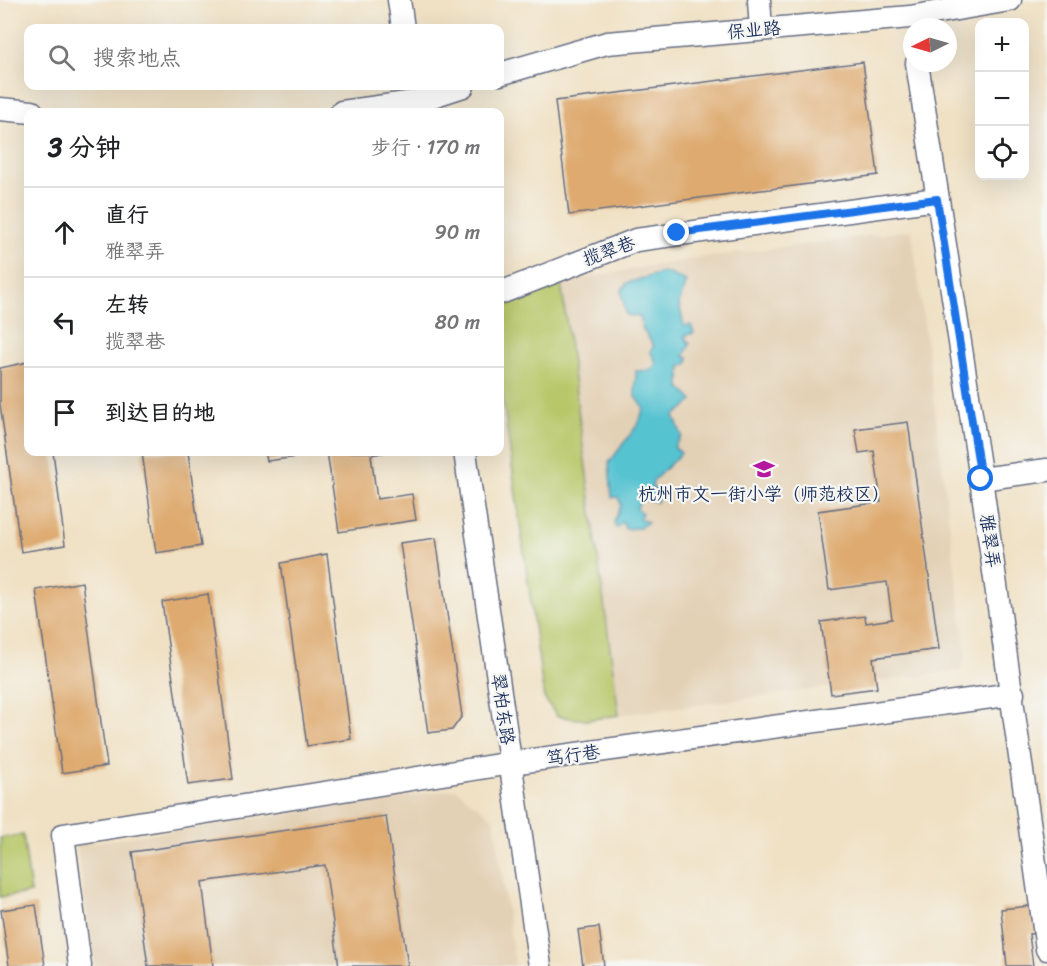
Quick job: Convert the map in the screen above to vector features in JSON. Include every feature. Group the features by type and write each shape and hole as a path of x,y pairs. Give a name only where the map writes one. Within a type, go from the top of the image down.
{"street":[{"path":"399,0 402,24"},
{"path":"759,0 761,29"},
{"name":"保业路","path":"936,18 1010,0"},
{"name":"保业路","path":"504,73 607,43 761,29 903,24"},
{"name":"雅翠弄","path":"918,72 1013,694 1047,949"},
{"path":"366,108 414,100 449,90"},
{"path":"0,109 24,111"},
{"name":"揽翠巷","path":"504,291 636,240 937,199"},
{"name":"翠柏东路","path":"466,456 540,966"},
{"path":"981,479 1047,470"},
{"name":"笃行巷","path":"80,966 63,835 511,763 1013,694"}],"shaded area":[{"name":"杭州市文一街小学（师范校区）","path":"912,230 966,655 961,670 619,715 561,282 691,259"},
{"path":"456,789 494,819 515,966 94,966 77,845"}],"green space":[{"path":"561,282 619,715 586,720 557,716 544,698 504,408 504,304"},
{"path":"23,835 31,893 0,897 0,838"}],"water":[{"path":"664,272 686,281 679,304 684,326 691,325 694,333 684,336 690,344 684,356 689,358 687,365 681,366 680,387 693,401 674,416 682,436 674,447 681,453 653,481 652,488 661,492 657,502 640,499 637,509 642,513 639,519 648,522 639,528 625,529 623,522 616,528 614,522 621,505 618,497 612,498 609,463 638,424 644,408 635,395 636,371 652,370 656,362 650,351 654,346 643,330 640,317 626,315 621,291 627,283"}],"building":[{"path":"863,62 878,175 569,215 555,101"},
{"path":"24,363 24,456 54,456 65,545 21,552 0,404 0,368"},
{"path":"908,422 939,649 873,658 877,688 831,694 821,622 865,616 866,623 892,619 887,582 829,590 818,511 881,502 874,451 859,453 855,429"},
{"path":"143,456 189,456 201,546 156,553"},
{"path":"266,456 304,456 267,461"},
{"path":"328,456 371,456 377,499 412,494 416,520 339,532"},
{"path":"436,538 462,716 452,730 428,733 400,543"},
{"path":"327,554 351,739 307,746 281,563"},
{"path":"82,582 107,766 62,773 36,590"},
{"path":"208,594 233,779 188,785 162,602"},
{"path":"386,816 408,966 339,966 325,865 202,882 213,966 148,966 132,852"},
{"path":"1047,904 1047,932 1029,934 1033,966 1007,966 1001,909"},
{"path":"36,905 45,966 9,966 1,910"},
{"path":"599,927 604,966 583,966 578,930"}],"place":[{"name":"杭州市文一街小学（师范校区）","path":"764,469"}],"route":[{"path":"677,233 937,199 981,479"}]}
